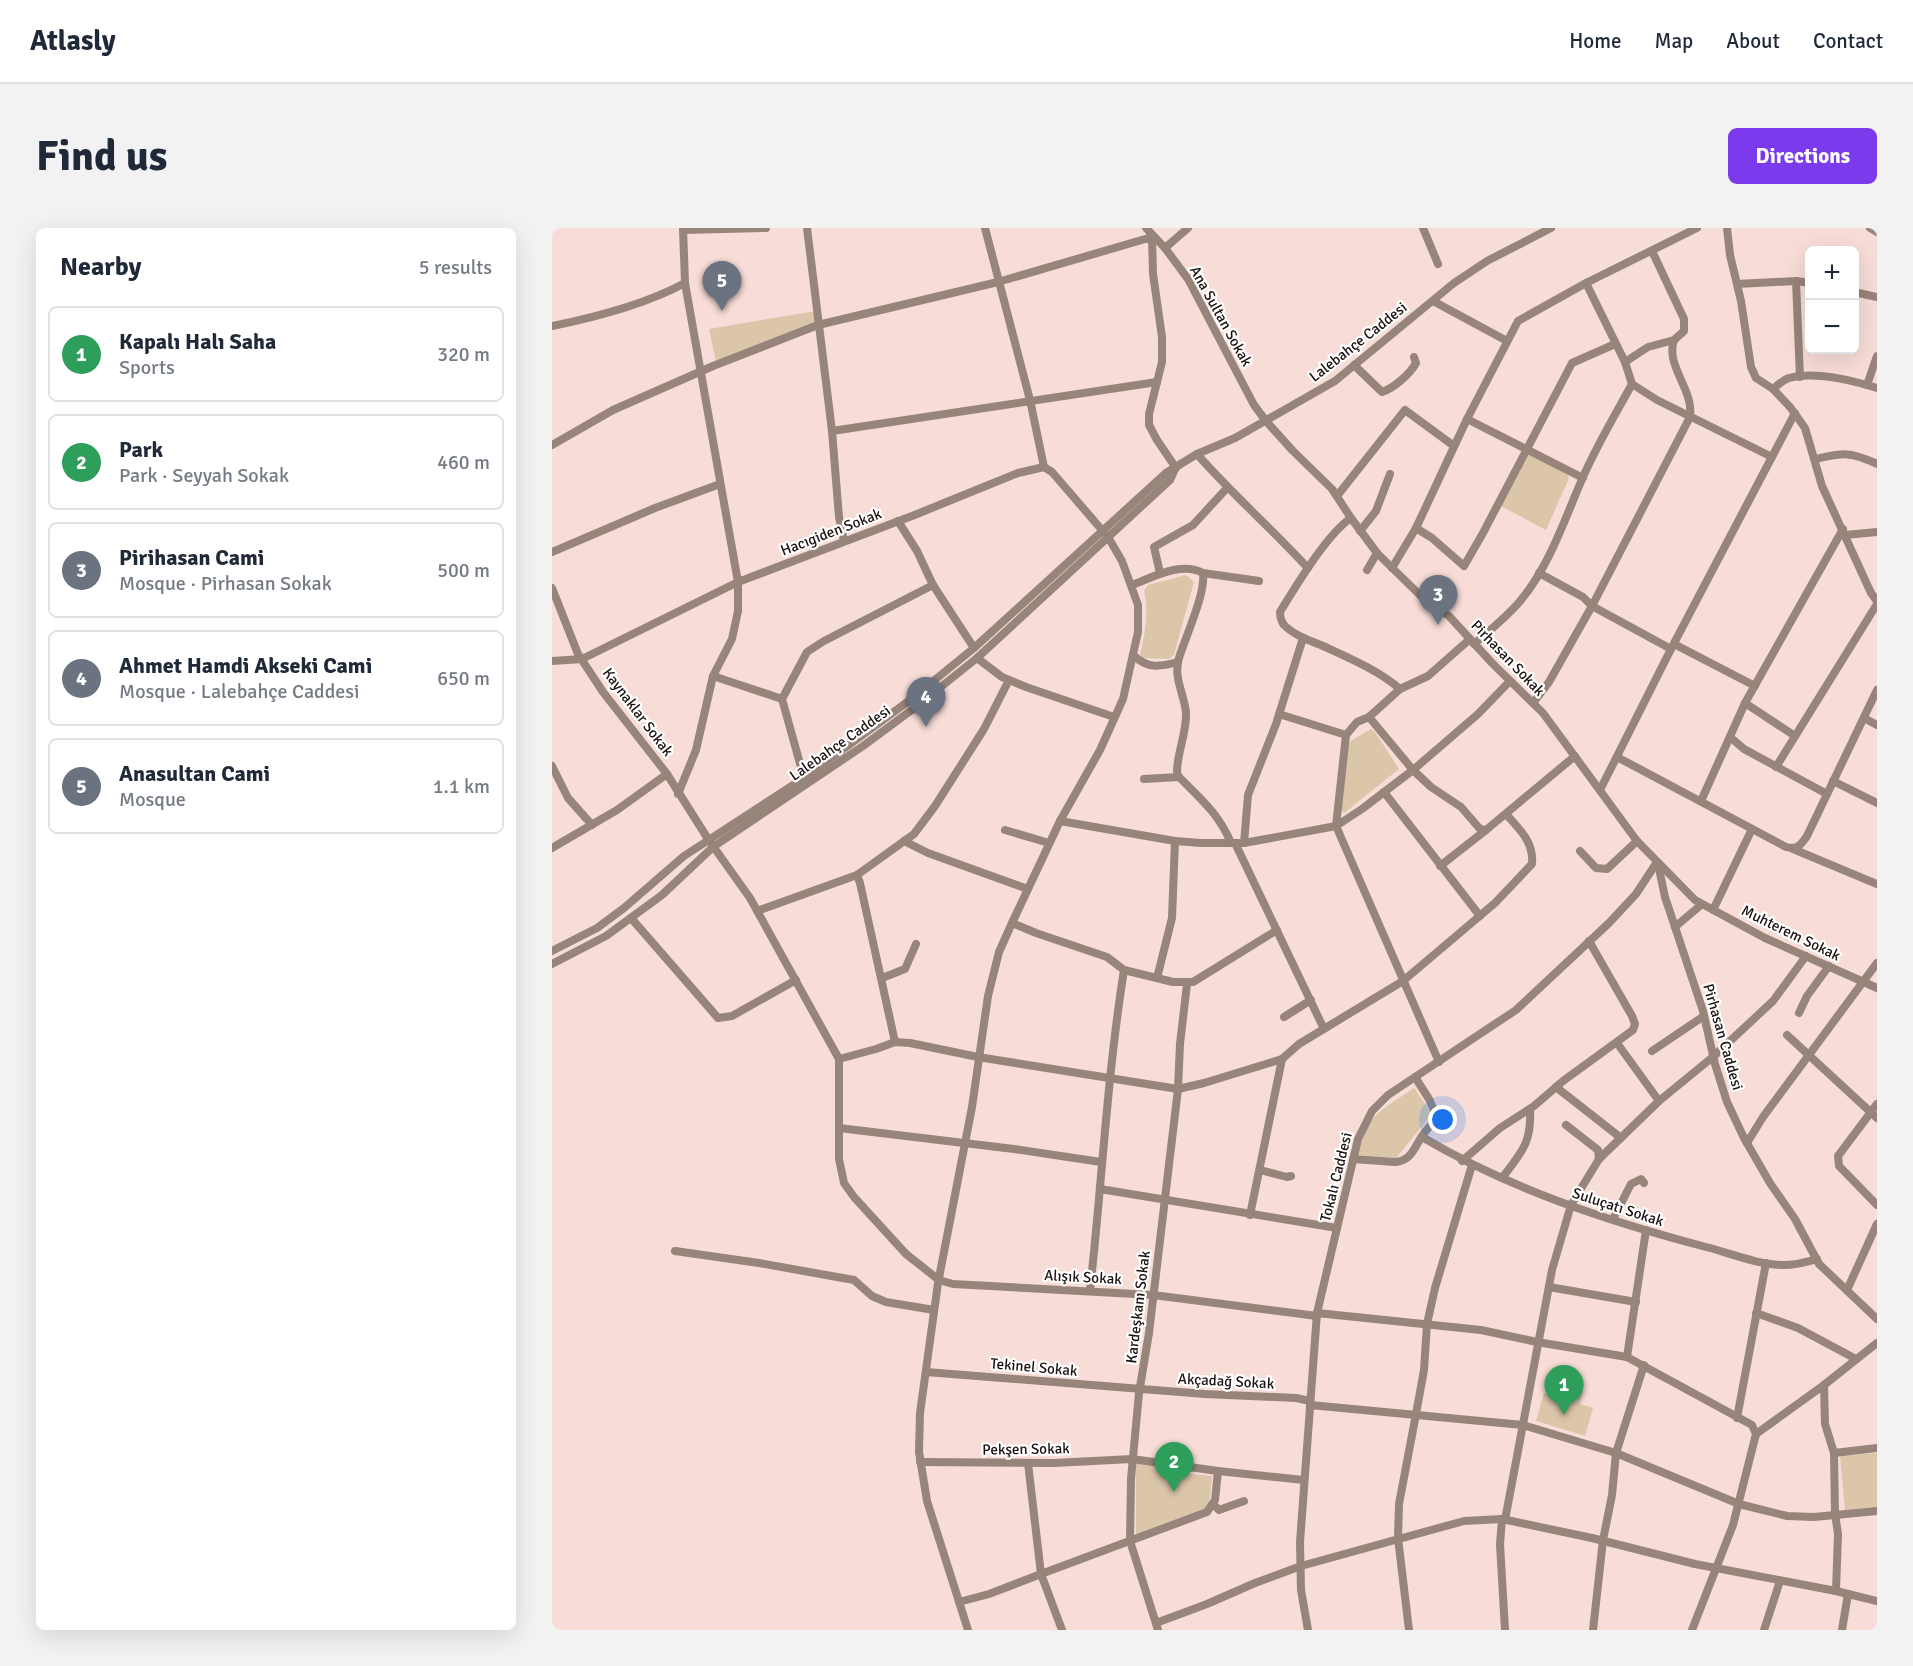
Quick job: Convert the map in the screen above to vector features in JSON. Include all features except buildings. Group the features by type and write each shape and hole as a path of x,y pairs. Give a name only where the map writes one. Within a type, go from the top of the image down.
{"street":[{"path":"678,794 696,750 712,676 732,639 738,611 738,582 685,283 683,229 766,228"},
{"path":"807,228 832,431 839,517 844,541"},
{"path":"968,1630 927,1501 920,1462 920,1413 939,1280 965,1143 993,969 1049,843 1100,750 1123,699 1134,655 1139,620 1138,605 1132,585 1122,561 1105,533 1052,472 1044,467 1030,400 985,228"},
{"name":"Ana Sultan Sokak","path":"1146,228 1152,237 1165,248 1188,279 1254,405 1266,421"},
{"path":"1165,248 1188,228"},
{"path":"1423,228 1438,264"},
{"name":"Lalebahçe Caddesi","path":"552,964 606,936 662,895 710,843 863,746 917,706 976,658 1166,473 1197,454 1235,438 1335,381 1454,283 1487,261 1551,228"},
{"path":"1392,568 1416,528 1467,419 1518,321 1586,283 1697,228"},
{"path":"1727,228 1751,367 1756,378 1773,389 1805,428 1822,486 1877,603 1776,767"},
{"path":"1870,228 1877,232"},
{"path":"552,445 613,410 818,325 998,282 1152,237 1162,337 1162,362 1149,414 1149,425 1156,440 1176,468"},
{"path":"1625,362 1648,347 1674,340 1684,331 1684,319 1652,251"},
{"path":"1796,281 1800,377"},
{"path":"1737,284 1805,282"},
{"path":"552,326 625,307 665,294 685,283"},
{"path":"1586,283 1625,362 1632,384 1657,400 1772,457"},
{"path":"1859,293 1877,297"},
{"path":"1433,301 1508,341"},
{"path":"1533,704 1549,682 1592,606 1690,417 1689,398 1673,359 1671,349 1674,340"},
{"path":"1416,528 1432,538 1464,566 1572,363 1615,344"},
{"path":"1867,385 1877,356"},
{"path":"1354,365 1382,392 1389,389 1413,368 1416,363 1414,357"},
{"path":"1773,389 1787,379 1813,375 1877,388"},
{"path":"832,431 1157,382"},
{"path":"1439,1062 1336,826 1346,735 1357,722 1369,717 1400,689 1428,676 1521,600 1539,573 1568,516 1583,478 1632,384"},
{"path":"1337,496 1405,410 1454,446"},
{"path":"1600,790 1795,413"},
{"path":"1467,419 1583,478"},
{"name":"Pirhasan Sokak","path":"1266,421 1332,489 1377,553 1426,601 1449,616 1543,713 1637,841 1699,902"},
{"path":"1815,459 1843,453 1862,456 1877,464"},
{"path":"1197,454 1227,488 1276,533 1308,568"},
{"name":"Hacıgiden Sokak","path":"552,661 582,659 738,582 1018,473 1044,467"},
{"path":"1360,531 1376,511 1390,474"},
{"path":"552,552 664,504 720,484"},
{"path":"1160,573 1154,547 1193,525 1227,488"},
{"path":"1351,518 1343,524 1308,568 1280,612 1283,624 1303,638 1375,672 1400,689"},
{"path":"898,521 916,550 933,585 974,648"},
{"path":"1844,532 1877,532"},
{"path":"1701,801 1745,703 1844,532"},
{"name":"Lalebahçe Caddesi","path":"552,951 597,928 710,843 910,700 974,648 1105,533"},
{"path":"1367,570 1377,553"},
{"path":"1132,585 1160,573 1195,569 1203,573 1259,581"},
{"path":"1203,573 1204,579 1199,597 1178,662 1179,683 1186,710 1186,730 1177,767 1179,777 1216,814 1224,827 1277,930 1324,1029"},
{"path":"1539,573 1583,597 1592,606 1755,686"},
{"path":"804,778 782,699 807,652 933,585"},
{"name":"Kaynaklar Sokak","path":"552,588 582,659 603,692 667,774 757,912 839,1059"},
{"path":"1244,843 1248,795 1279,714 1303,638"},
{"path":"1134,655 1142,663 1155,666 1178,662"},
{"path":"976,658 1009,680 1114,717"},
{"path":"712,676 782,699"},
{"path":"757,912 857,875 914,834 935,806 984,729 1009,680"},
{"path":"1060,821 1175,841 1233,843 1336,826 1413,770 1478,714 1510,681"},
{"path":"1793,849 1801,845 1877,690"},
{"path":"1745,703 1795,736"},
{"path":"1279,714 1346,735"},
{"path":"1369,717 1413,770 1431,787 1461,807 1480,829 1486,830"},
{"path":"1864,718 1877,725"},
{"path":"1730,737 1744,749 1827,794"},
{"path":"1440,866 1575,756"},
{"path":"1617,757 1786,847 1877,884"},
{"path":"552,766 568,798 592,825"},
{"path":"552,848 617,810 667,774"},
{"path":"1144,779 1179,777"},
{"path":"1833,781 1877,803"},
{"path":"1384,792 1480,916"},
{"path":"939,1280 906,1254 844,1183 839,1159 839,1059 895,1042 910,1043 978,1057 1178,1089 1282,1059 1299,1044 1403,981 1480,916 1532,864 1533,852 1527,838 1506,814"},
{"path":"1713,910 1752,829"},
{"path":"1005,830 1049,843"},
{"path":"904,841 928,853 1028,889"},
{"path":"1158,978 1172,918 1175,841"},
{"path":"1580,851 1596,868 1607,869 1637,841"},
{"name":"Pirhasan Caddesi","path":"1657,862 1665,897 1704,1016 1714,1064 1727,1102 1747,1143 1770,1183 1795,1219 1817,1259 1877,1319"},
{"name":"Tokalı Caddesi","path":"1308,1630 1301,1590 1301,1566 1304,1480 1317,1315 1358,1139 1372,1111 1388,1095 1516,1010 1609,923 1636,894 1657,862"},
{"path":"857,875 895,1042"},
{"path":"1675,927 1699,902"},
{"name":"Muhterem Sokak","path":"1699,902 1765,938 1877,988"},
{"path":"631,918 718,1018 732,1016 796,980"},
{"path":"1012,923 1107,957 1124,970 1186,984 1193,982 1277,930"},
{"path":"1462,1161 1500,1128 1530,1109 1633,1030 1635,1024 1615,983 1589,941"},
{"path":"882,978 905,969 916,944"},
{"path":"1505,1630 1500,1544 1503,1519 1537,1342 1571,1205 1599,1159 1659,1101 1714,1056 1773,1001 1806,956"},
{"path":"1747,1143 1763,1117 1877,963"},
{"path":"1799,1013 1829,966"},
{"path":"1089,1290 1110,1078 1124,970"},
{"name":"Kardeşkanı Sokak","path":"1157,1626 1130,1541 1132,1459 1178,1089 1186,984"},
{"path":"1284,1017 1311,1000"},
{"path":"1652,1051 1704,1016"},
{"path":"1787,1035 1874,1115"},
{"path":"1617,1043 1659,1101"},
{"path":"1250,1215 1282,1059"},
{"path":"1353,1159 1402,1161 1412,1154 1437,1117 1415,1077"},
{"path":"1556,1087 1621,1138"},
{"path":"1877,1104 1874,1115 1838,1156 1839,1166 1877,1205"},
{"path":"1502,1178 1522,1152 1528,1138 1530,1109"},
{"path":"1566,1125 1598,1150 1599,1159"},
{"path":"839,1128 1101,1162"},
{"name":"Suluçatı Sokak","path":"1422,1137 1462,1161 1502,1178 1571,1205 1646,1230 1766,1263 1781,1265 1817,1259"},
{"path":"1409,1630 1398,1538 1399,1504 1424,1370 1427,1324 1435,1288 1472,1165"},
{"path":"1260,1170 1291,1176"},
{"path":"1613,1219 1631,1184 1641,1179 1644,1183"},
{"path":"1100,1189 1337,1228"},
{"path":"1847,1290 1877,1224"},
{"path":"1627,1357 1646,1230"},
{"path":"675,1251 854,1280 872,1296 886,1302 934,1310"},
{"path":"1737,1418 1766,1263"},
{"name":"Alışık Sokak","path":"939,1280 953,1284 1153,1295 1317,1315 1481,1330 1627,1357 1752,1425 1756,1434"},
{"path":"1549,1287 1636,1302"},
{"path":"1756,1313 1798,1328 1856,1359"},
{"path":"1692,1630 1733,1525 1756,1434 1877,1343"},
{"path":"1593,1630 1616,1453 1644,1365"},
{"name":"Tekinel Sokak","path":"926,1372 1140,1389"},
{"path":"1824,1385 1825,1424 1834,1453 1835,1514 1838,1534 1836,1591"},
{"name":"Akçadağ Sokak","path":"1140,1389 1269,1396 1310,1403 1522,1425 1616,1453 1739,1504 1787,1516 1814,1517 1877,1511"},
{"path":"1834,1453 1877,1448"},
{"name":"Pekşen Sokak","path":"920,1462 1028,1463 1132,1459 1304,1480"},
{"path":"1028,1463 1041,1574 1062,1630"},
{"path":"959,1602 988,1594 1207,1512 1213,1504 1218,1471"},
{"path":"1213,1504 1219,1510 1244,1501"},
{"path":"1157,1626 1255,1583 1301,1566 1464,1521 1503,1519 1603,1540 1716,1569 1836,1591 1877,1601"},
{"path":"1764,1630 1779,1581"},
{"path":"1842,1630 1848,1594"}],"shaded area":[{"path":"816,311 817,321 814,325 716,361 709,329"},
{"path":"1529,454 1567,473 1569,478 1546,530 1499,505"},
{"path":"1186,575 1194,582 1174,655 1169,659 1143,658 1140,655 1146,623 1144,591 1148,585"},
{"path":"1371,729 1399,769 1344,813 1340,808 1349,742"},
{"path":"1414,1088 1432,1114 1396,1158 1358,1155 1371,1121 1384,1108"},
{"path":"1561,1387 1583,1393 1580,1404 1593,1408 1585,1436 1536,1421 1544,1393 1557,1397"},
{"path":"1877,1453 1877,1507 1845,1510 1840,1456"},
{"path":"1138,1463 1177,1467 1181,1473 1212,1476 1209,1507 1136,1535 1136,1465"}],"place":[{"name":"Anasultan Cami","path":"722,311"},
{"name":"Pirihasan Cami","path":"1438,625"},
{"name":"Ahmet Hamdi Akseki Cami","path":"926,727"},
{"name":"Kapalı Halı Saha","path":"1564,1415"},
{"name":"Park","path":"1174,1492"}]}
